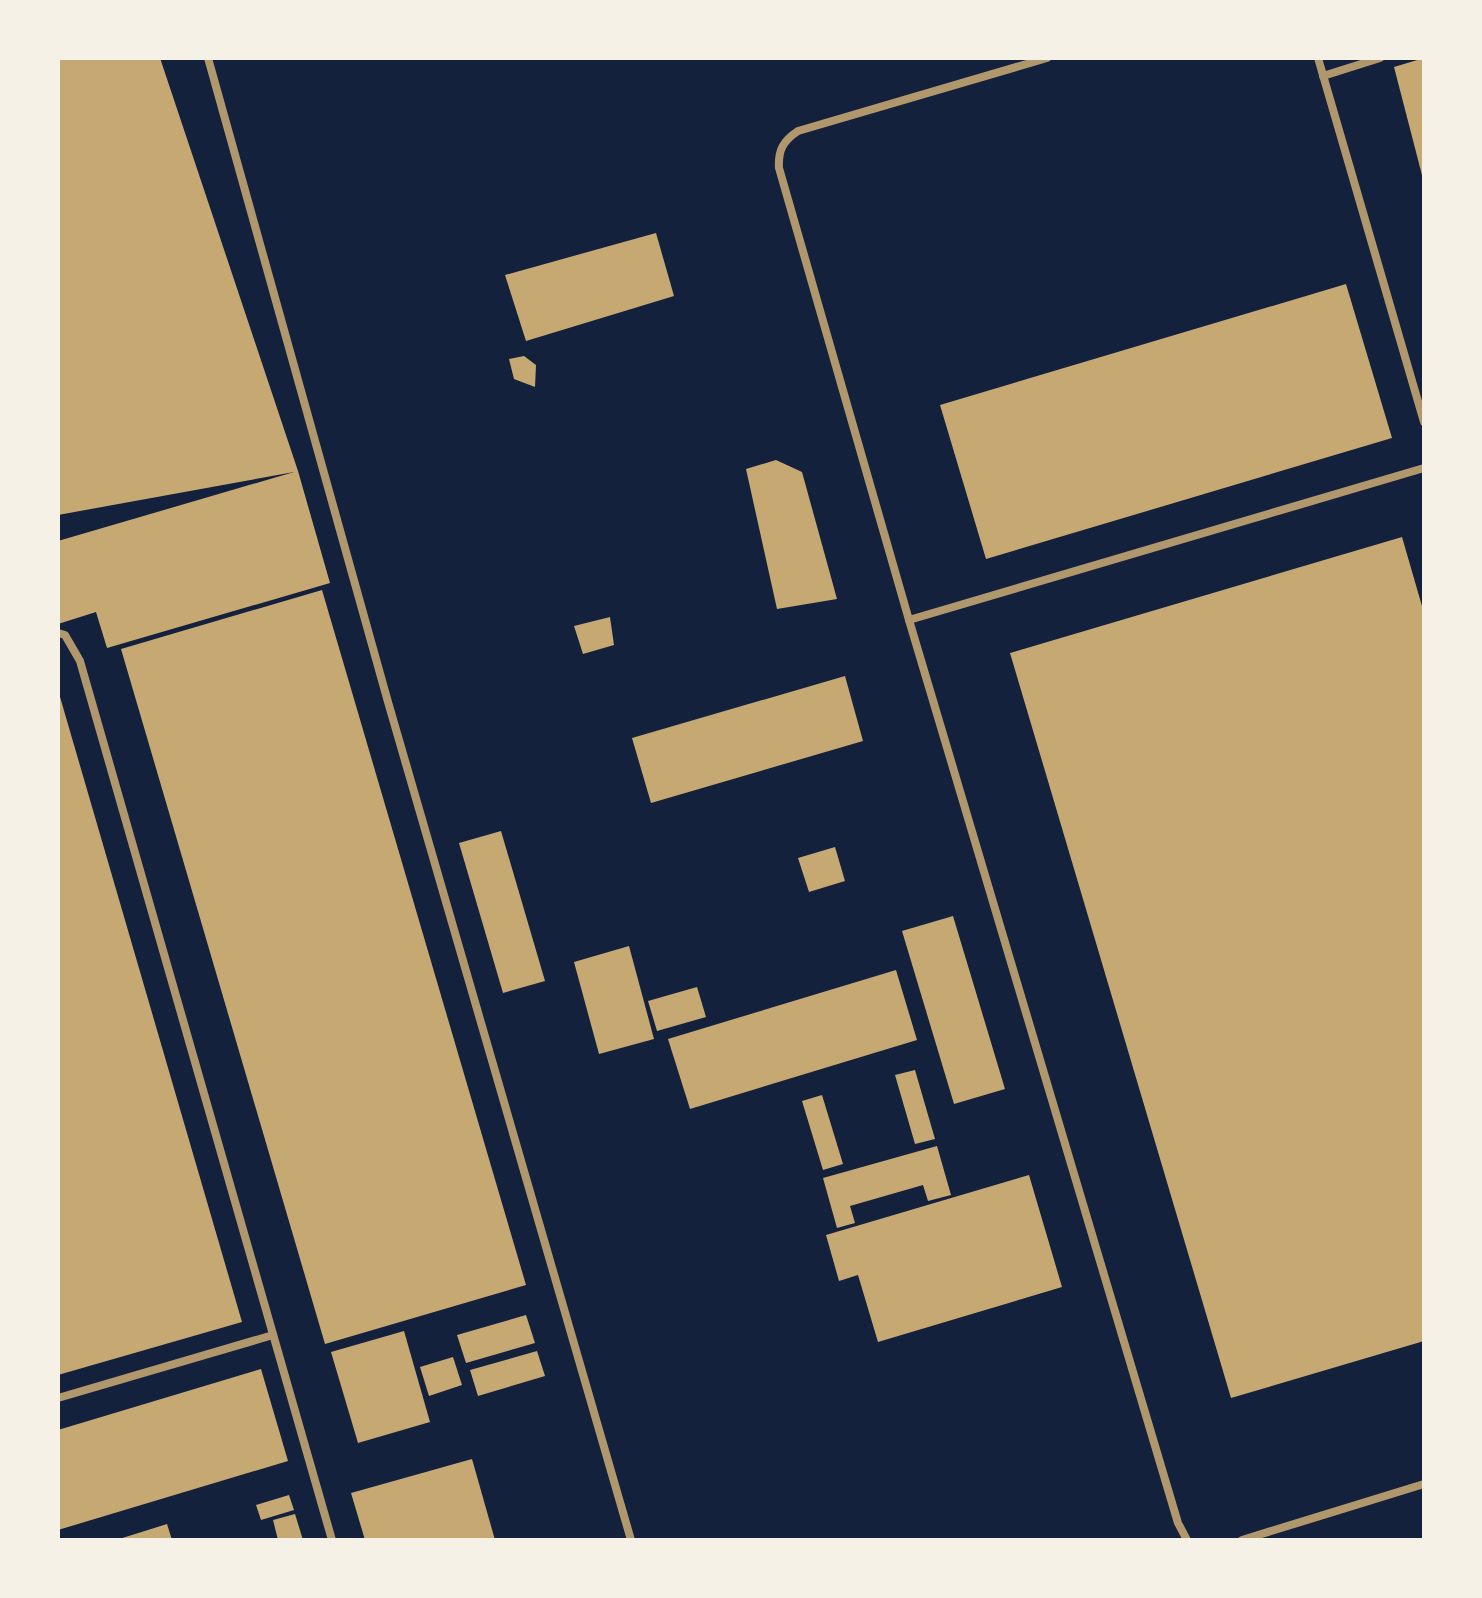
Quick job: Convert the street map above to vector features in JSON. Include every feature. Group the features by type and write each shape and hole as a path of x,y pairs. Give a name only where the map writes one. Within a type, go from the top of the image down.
{"lane":[{"path":"208,58 388,702 631,1540"},
{"path":"1047,58 798,132 786,139 778,154 779,168 1186,1540"},
{"path":"1318,58 1424,422"},
{"path":"1323,76 1380,58"},
{"path":"910,620 1424,468"},
{"path":"58,633 65,635 80,661 332,1540"},
{"path":"58,1398 273,1335"},
{"path":"1242,1540 1424,1484"}],"building":[{"path":"58,58 160,58 298,471 330,583 107,648 96,612 58,624 58,541 294,472 58,515"},
{"path":"1424,58 1424,179 1423,179 1394,67"},
{"path":"656,233 674,296 526,341 505,275"},
{"path":"1346,284 1392,438 986,559 940,405"},
{"path":"524,356 536,365 535,387 514,379 509,359"},
{"path":"776,460 802,472 837,599 777,609 746,469"},
{"path":"1402,537 1424,613 1424,1341 1231,1398 1010,653"},
{"path":"322,590 526,1285 325,1344 121,649"},
{"path":"610,617 614,645 583,654 574,626"},
{"path":"845,676 863,741 651,803 632,738"},
{"path":"58,690 242,1322 58,1375"},
{"path":"501,831 545,981 503,993 459,843"},
{"path":"835,847 845,881 809,892 798,858"},
{"path":"953,916 1005,1089 954,1104 902,931"},
{"path":"629,946 654,1039 599,1054 574,962"},
{"path":"896,970 917,1040 690,1109 668,1039"},
{"path":"697,987 706,1017 657,1031 648,1001"},
{"path":"915,1070 935,1139 915,1144 895,1075"},
{"path":"822,1095 843,1164 823,1170 802,1101"},
{"path":"937,1146 951,1195 928,1201 923,1185 850,1206 855,1223 837,1228 823,1178"},
{"path":"1029,1175 1062,1287 878,1342 858,1275 839,1281 826,1235"},
{"path":"526,1315 535,1343 466,1363 457,1335"},
{"path":"404,1331 430,1422 358,1443 331,1352"},
{"path":"537,1351 545,1376 478,1396 470,1370"},
{"path":"453,1357 462,1385 429,1396 420,1367"},
{"path":"261,1369 288,1461 58,1530 58,1430"},
{"path":"472,1459 495,1540 365,1540 351,1493"},
{"path":"289,1495 294,1510 261,1520 256,1505"},
{"path":"295,1514 303,1540 278,1540 273,1520"},
{"path":"167,1524 172,1540 116,1540"}]}
